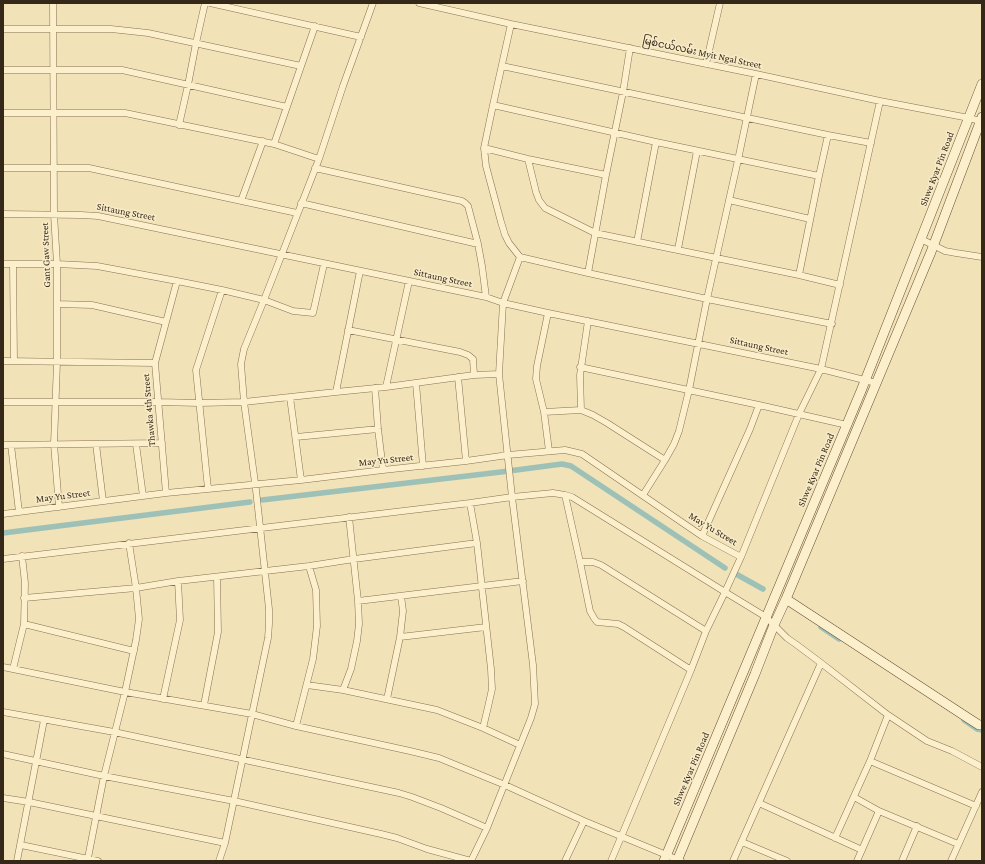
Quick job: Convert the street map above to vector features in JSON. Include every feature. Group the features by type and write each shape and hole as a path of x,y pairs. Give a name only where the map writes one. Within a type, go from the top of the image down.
{"street":[{"name":"Gant Gaw Street","path":"53,3 54,214 57,264 57,362 54,444 59,507"},
{"path":"179,125 205,3"},
{"path":"210,3 361,36"},
{"path":"219,861 225,843 234,801 268,638 269,624 269,609 244,402 241,364 244,349 319,159 373,3"},
{"name":"မြစ်ငယ်လမ်း Myit Ngal Street","path":"419,3 511,24 880,101 981,119"},
{"path":"706,64 720,3"},
{"path":"511,24 492,105 484,148 486,166 500,222 509,243 520,257 707,299 832,324"},
{"path":"274,144 314,26"},
{"path":"3,29 130,30 301,66"},
{"path":"588,273 630,48"},
{"path":"502,66 871,143"},
{"path":"3,70 122,70 287,107"},
{"path":"643,496 674,444 679,431 756,74"},
{"name":"Shwe Kyar Pin Road","path":"666,858 847,425 982,84"},
{"path":"611,861 706,631 741,557 799,414 822,369 880,101"},
{"path":"492,105 738,160 819,176"},
{"path":"3,113 124,113 263,141 319,159"},
{"path":"3,667 125,692 252,714 296,726 425,754 439,758 505,785 666,858 679,860 774,625 933,245 981,119"},
{"path":"799,274 828,135"},
{"path":"241,201 263,141"},
{"path":"637,242 656,142"},
{"path":"484,148 528,159 606,175"},
{"path":"678,249 697,151"},
{"path":"528,159 536,192 545,208 595,233 799,274 840,285"},
{"path":"3,168 89,168 297,213"},
{"path":"315,168 462,201 468,206 478,244 486,297"},
{"path":"729,200 810,219"},
{"path":"301,203 478,244"},
{"name":"Sittaung Street","path":"3,214 98,216 486,297 503,303 548,313 822,369 876,384"},
{"path":"921,239 945,251 956,254 982,257"},
{"path":"3,754 104,776 234,801 381,834 471,861 505,785 535,704 533,665 512,497 499,374 503,303 520,257"},
{"path":"3,264 97,266 222,290 264,300 293,311 313,313 324,264"},
{"path":"14,264 14,361"},
{"path":"336,392 360,271"},
{"name":"Thawka 4th Street","path":"166,493 155,363 177,281"},
{"path":"386,387 409,281"},
{"path":"208,488 196,370 222,290"},
{"path":"57,304 92,305 166,322"},
{"path":"548,313 537,366 536,379 544,412 549,451"},
{"path":"581,410 580,367 588,321"},
{"path":"348,330 460,352 473,359 474,375"},
{"path":"3,361 155,363"},
{"path":"580,367 847,425"},
{"path":"3,402 244,402 386,387 474,375 499,374"},
{"path":"458,377 466,461"},
{"path":"416,383 423,466"},
{"path":"375,388 383,470"},
{"path":"290,397 302,480"},
{"path":"702,536 750,429 759,405"},
{"path":"544,412 581,410 607,423 665,460"},
{"path":"296,437 378,429"},
{"path":"3,445 162,443"},
{"path":"96,444 103,501"},
{"path":"136,444 143,496"},
{"path":"11,445 19,512"},
{"name":"May Yu Street","path":"3,514 208,488 302,480 508,455 565,450 582,454 702,536 741,557"},
{"path":"3,559 512,497 553,493 565,495 572,497 766,617 792,642 821,662 909,730 927,741 952,751 982,766"},
{"path":"565,495 590,611 594,618 598,622 618,624 624,627 691,670"},
{"path":"470,503 477,543 491,669 492,689 483,728"},
{"path":"343,690 352,669 359,624 349,517"},
{"path":"88,858 104,776 134,651 139,618 129,543"},
{"path":"24,598 136,588 178,581 309,566 477,543"},
{"path":"13,669 24,624 25,583 22,556"},
{"path":"580,562 593,562 601,565 706,631"},
{"path":"296,726 313,659 317,626 316,590 309,566"},
{"path":"204,705 218,632 217,577"},
{"path":"164,699 180,620 178,581"},
{"path":"358,601 523,581"},
{"path":"387,699 400,637 403,611 401,596"},
{"path":"786,599 968,718 979,725 982,725"},
{"path":"24,624 134,651"},
{"path":"400,637 486,627"},
{"path":"733,861 821,662"},
{"path":"307,685 343,690 437,710 483,728 520,745"},
{"path":"3,712 114,732 380,789 412,797 487,828"},
{"path":"835,838 870,761 888,715"},
{"path":"17,861 44,720"},
{"path":"870,761 976,806"},
{"path":"951,861 982,792"},
{"path":"854,797 879,811 958,844"},
{"path":"3,798 29,802 225,843"},
{"path":"759,803 862,850"},
{"path":"857,861 879,811"},
{"path":"565,861 584,821"},
{"path":"902,861 917,826"},
{"path":"742,842 787,861"},
{"path":"21,845 98,861"}],"waterway":[{"path":"262,500 562,464 571,466 725,568"},
{"path":"3,533 250,502"},
{"path":"736,574 763,589"},
{"path":"821,627 839,639"},
{"path":"964,720 977,729 982,730"}]}
